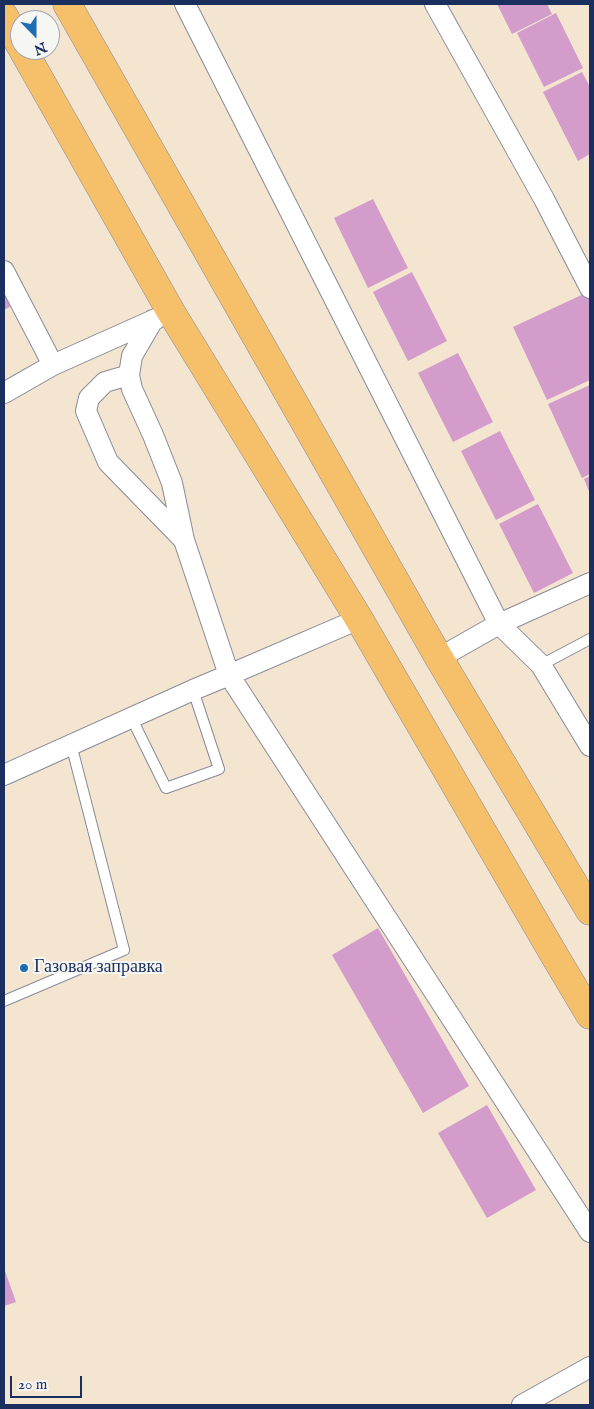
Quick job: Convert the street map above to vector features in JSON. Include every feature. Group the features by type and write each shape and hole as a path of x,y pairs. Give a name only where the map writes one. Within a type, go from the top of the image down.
{"highway":[{"path":"66,4 440,658 590,911"},
{"path":"28,60 162,316 359,619 590,1015"}],"street":[{"path":"185,4 499,624 541,665 590,746"},
{"path":"435,4 544,199 590,288"},
{"path":"4,271 53,365"},
{"path":"4,393 53,365 162,316"},
{"path":"162,316 132,356 129,375 132,389 154,435 172,483 184,540 230,675 590,1232"},
{"path":"129,375 105,382 89,398 86,411 108,462 184,540"},
{"path":"440,658 499,624 590,584"},
{"path":"4,775 131,717 359,619"},
{"path":"522,1405 590,1367"}],"lane":[{"path":"541,665 590,639"},
{"path":"131,717 166,788 219,769 193,690"},
{"path":"4,1001 124,950 71,744"}],"building":[{"path":"497,4 547,4 552,14 512,34"},
{"path":"556,13 583,68 544,87 517,33"},
{"path":"582,72 590,87 590,154 578,161 543,92"},
{"path":"373,199 408,268 368,288 334,218"},
{"path":"412,272 447,341 408,361 373,292"},
{"path":"4,282 15,304 4,310"},
{"path":"590,291 590,380 547,400 513,327"},
{"path":"458,353 493,422 453,442 418,373"},
{"path":"590,385 590,474 582,478 548,404"},
{"path":"500,431 535,500 496,520 461,451"},
{"path":"590,476 590,494 584,479"},
{"path":"538,504 573,573 534,593 499,524"},
{"path":"378,928 469,1086 423,1113 332,955"},
{"path":"487,1105 536,1190 487,1218 438,1133"},
{"path":"4,1268 16,1302 4,1306"}],"place":[{"name":"Газовая заправка","path":"24,968"}]}
